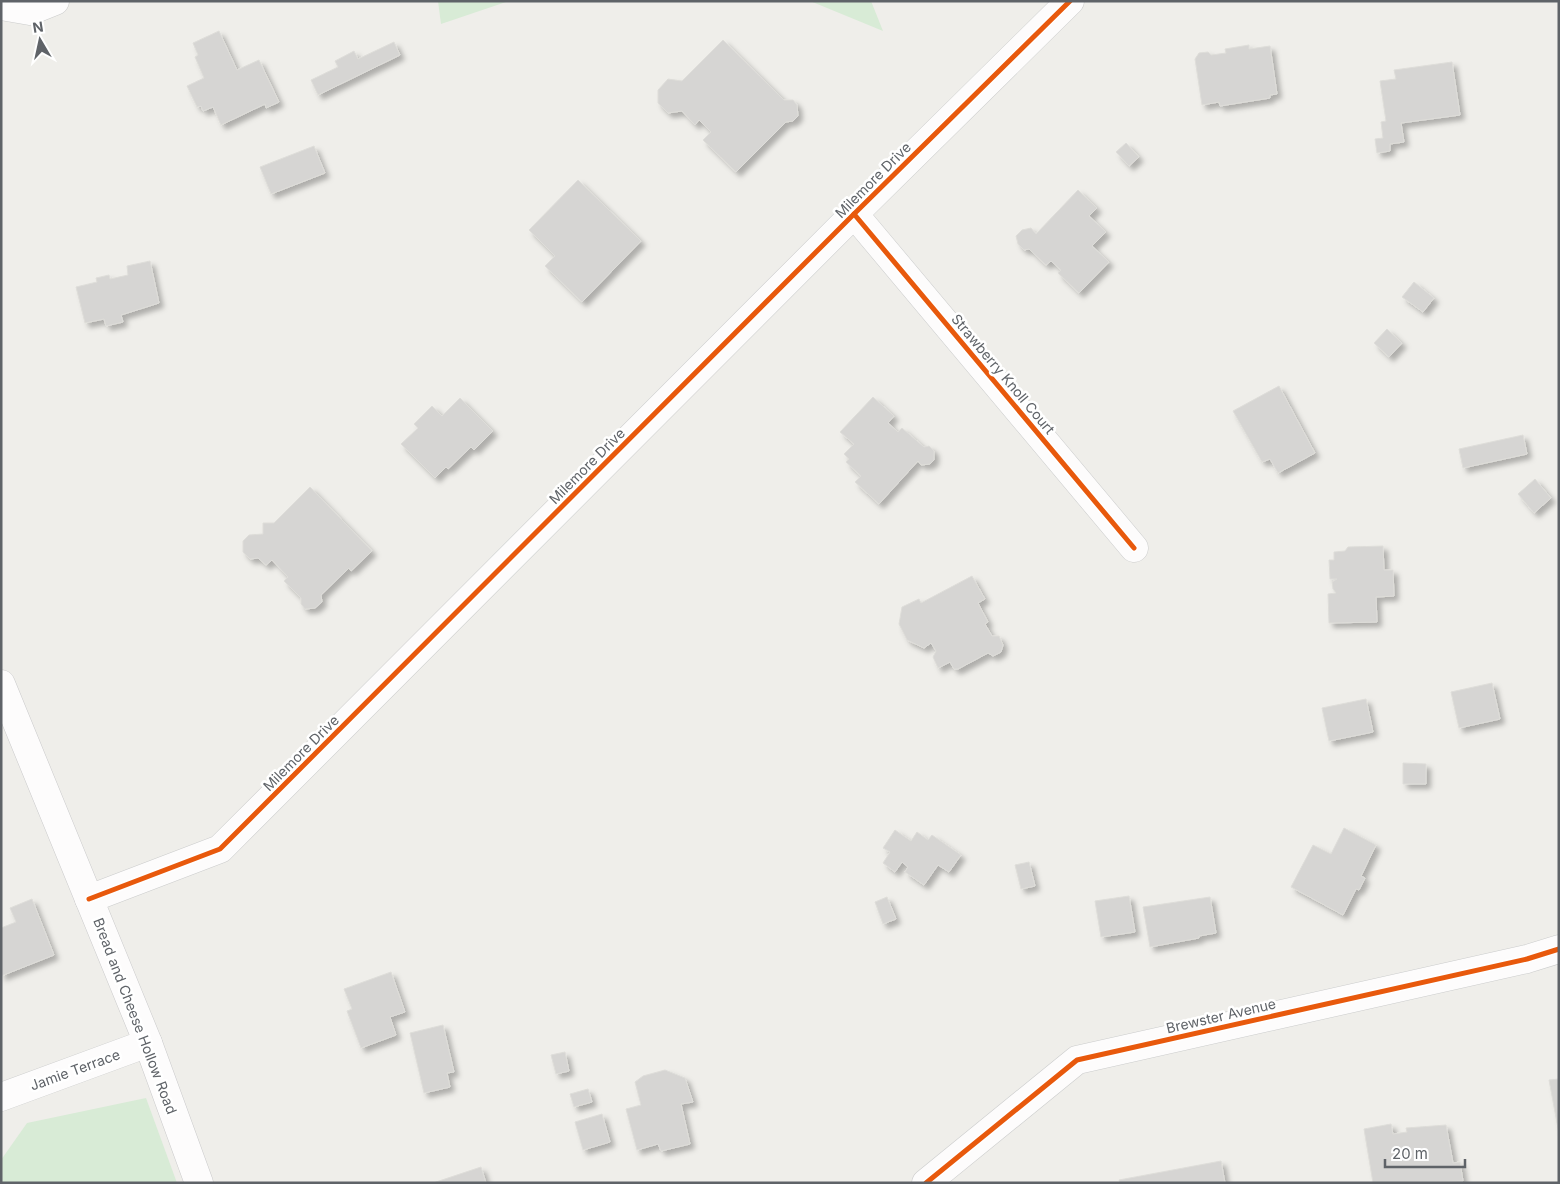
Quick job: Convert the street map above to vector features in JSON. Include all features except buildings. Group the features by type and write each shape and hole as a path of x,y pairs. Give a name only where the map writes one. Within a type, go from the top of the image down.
{"street":[{"path":"1,6 30,11 55,1"},
{"name":"Milemore Drive","path":"89,899 220,849 854,214 1070,1"},
{"name":"Strawberry Knoll Court","path":"854,214 1134,548"},
{"name":"Bread and Cheese Hollow Road","path":"1,684 148,1043 199,1183"},
{"name":"Brewster Avenue","path":"926,1183 1077,1060 1527,959 1559,949"},
{"name":"Jamie Terrace","path":"1,1098 148,1043"}],"green space":[{"path":"438,1 509,1 441,24"},
{"path":"810,1 871,1 883,31"},
{"path":"146,1098 177,1183 1,1183 1,1160 27,1123"}],"cycle path":[{"path":"89,899 220,849 854,214 1070,1"},
{"path":"854,214 1134,548"},
{"path":"926,1183 1077,1060 1527,959 1559,949"}]}
